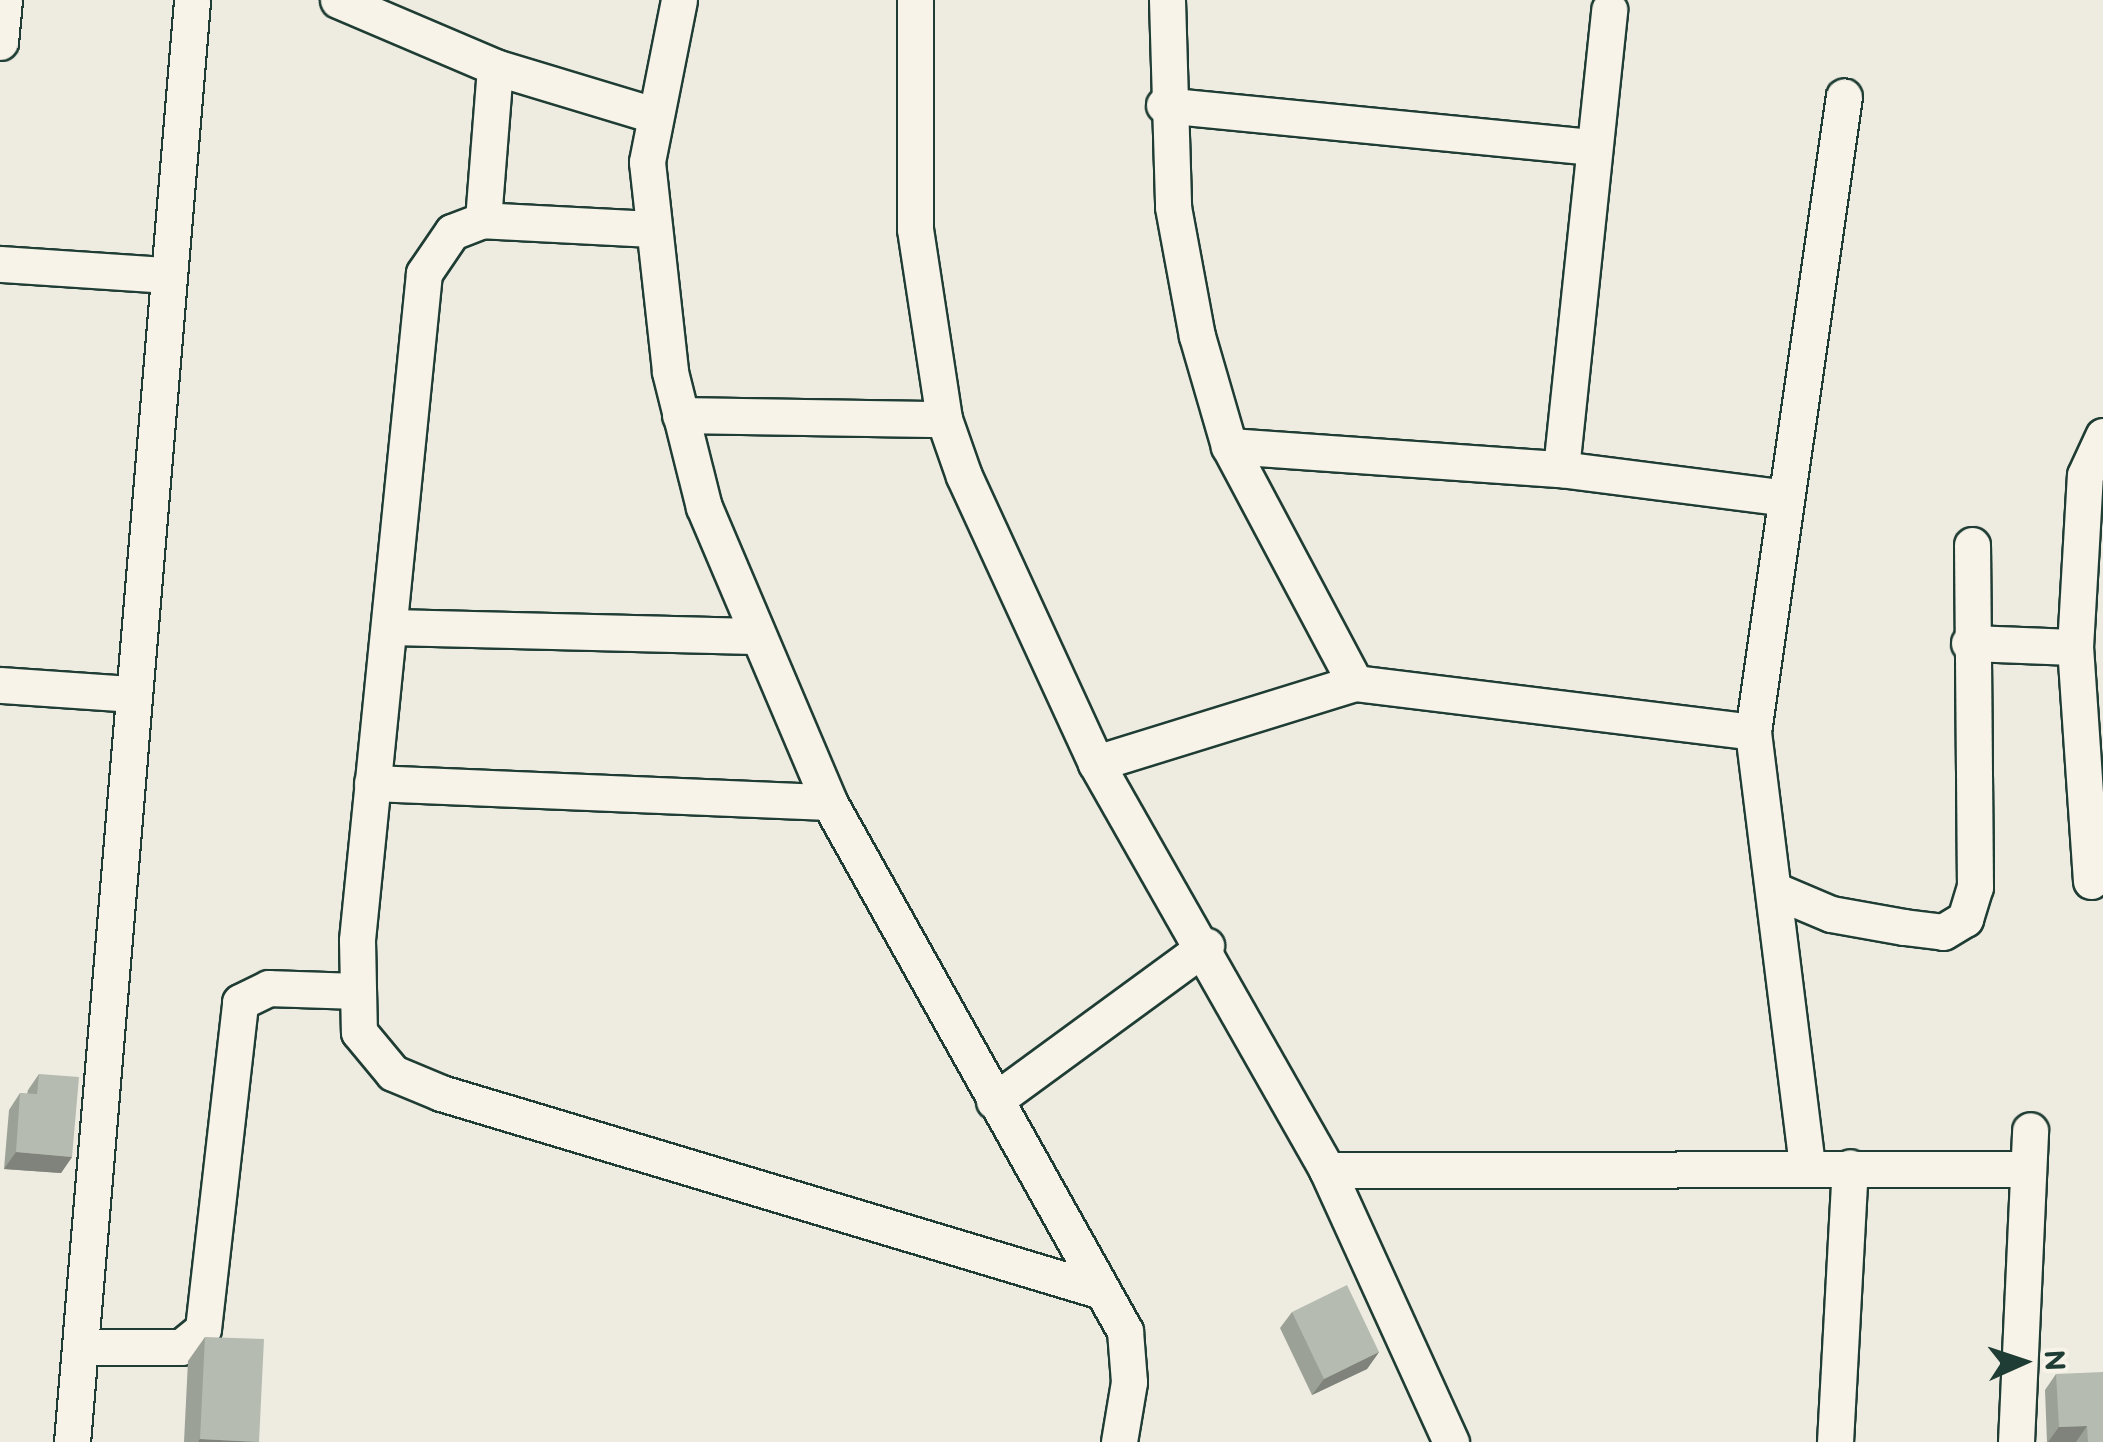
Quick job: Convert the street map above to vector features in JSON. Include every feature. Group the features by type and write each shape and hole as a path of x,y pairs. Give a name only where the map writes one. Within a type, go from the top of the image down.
{"street":[{"path":"0,42 4,0"},
{"path":"72,1442 131,694 192,0"},
{"path":"338,0 495,67 651,114"},
{"path":"679,0 651,114 652,228 680,415 704,506 756,636 830,802 1102,1292 1130,1353 1119,1442"},
{"path":"915,0 915,229 944,419 1096,763 1206,946 1328,1170 1450,1442"},
{"path":"1167,0 1164,105 1197,336 1229,446 1355,683"},
{"path":"1561,469 1591,147 1609,10"},
{"path":"483,220 495,67"},
{"path":"1807,1165 1752,732 1844,96"},
{"path":"1164,105 1591,147"},
{"path":"652,228 483,220 452,232 424,274 355,990 372,1056 441,1093 1102,1292"},
{"path":"0,264 166,275"},
{"path":"680,415 944,419"},
{"path":"2091,881 2075,648 2085,475 2103,436"},
{"path":"1229,446 1561,469 1786,498"},
{"path":"1774,890 1831,914 1904,927 1943,932 1965,918 1975,887 1969,643 1972,545"},
{"path":"389,626 756,636"},
{"path":"1969,643 2075,648"},
{"path":"1096,763 1355,683 1752,732"},
{"path":"0,686 131,694"},
{"path":"372,783 830,802"},
{"path":"994,1101 1206,946"},
{"path":"80,1347 180,1348 203,1329 240,1002 269,988 355,990"},
{"path":"2016,1442 2025,1169 2030,1130"},
{"path":"1328,1170 1807,1165 2025,1169"},
{"path":"1835,1442 1850,1167"}],"building":[{"path":"39,1074 79,1077 72,1157 16,1152 20,1093 37,1094"},
{"path":"1347,1285 1379,1352 1324,1379 1292,1312"},
{"path":"205,1337 264,1339 259,1442 200,1439"},
{"path":"2103,1372 2103,1442 2088,1442 2087,1426 2059,1427 2056,1374"}]}
